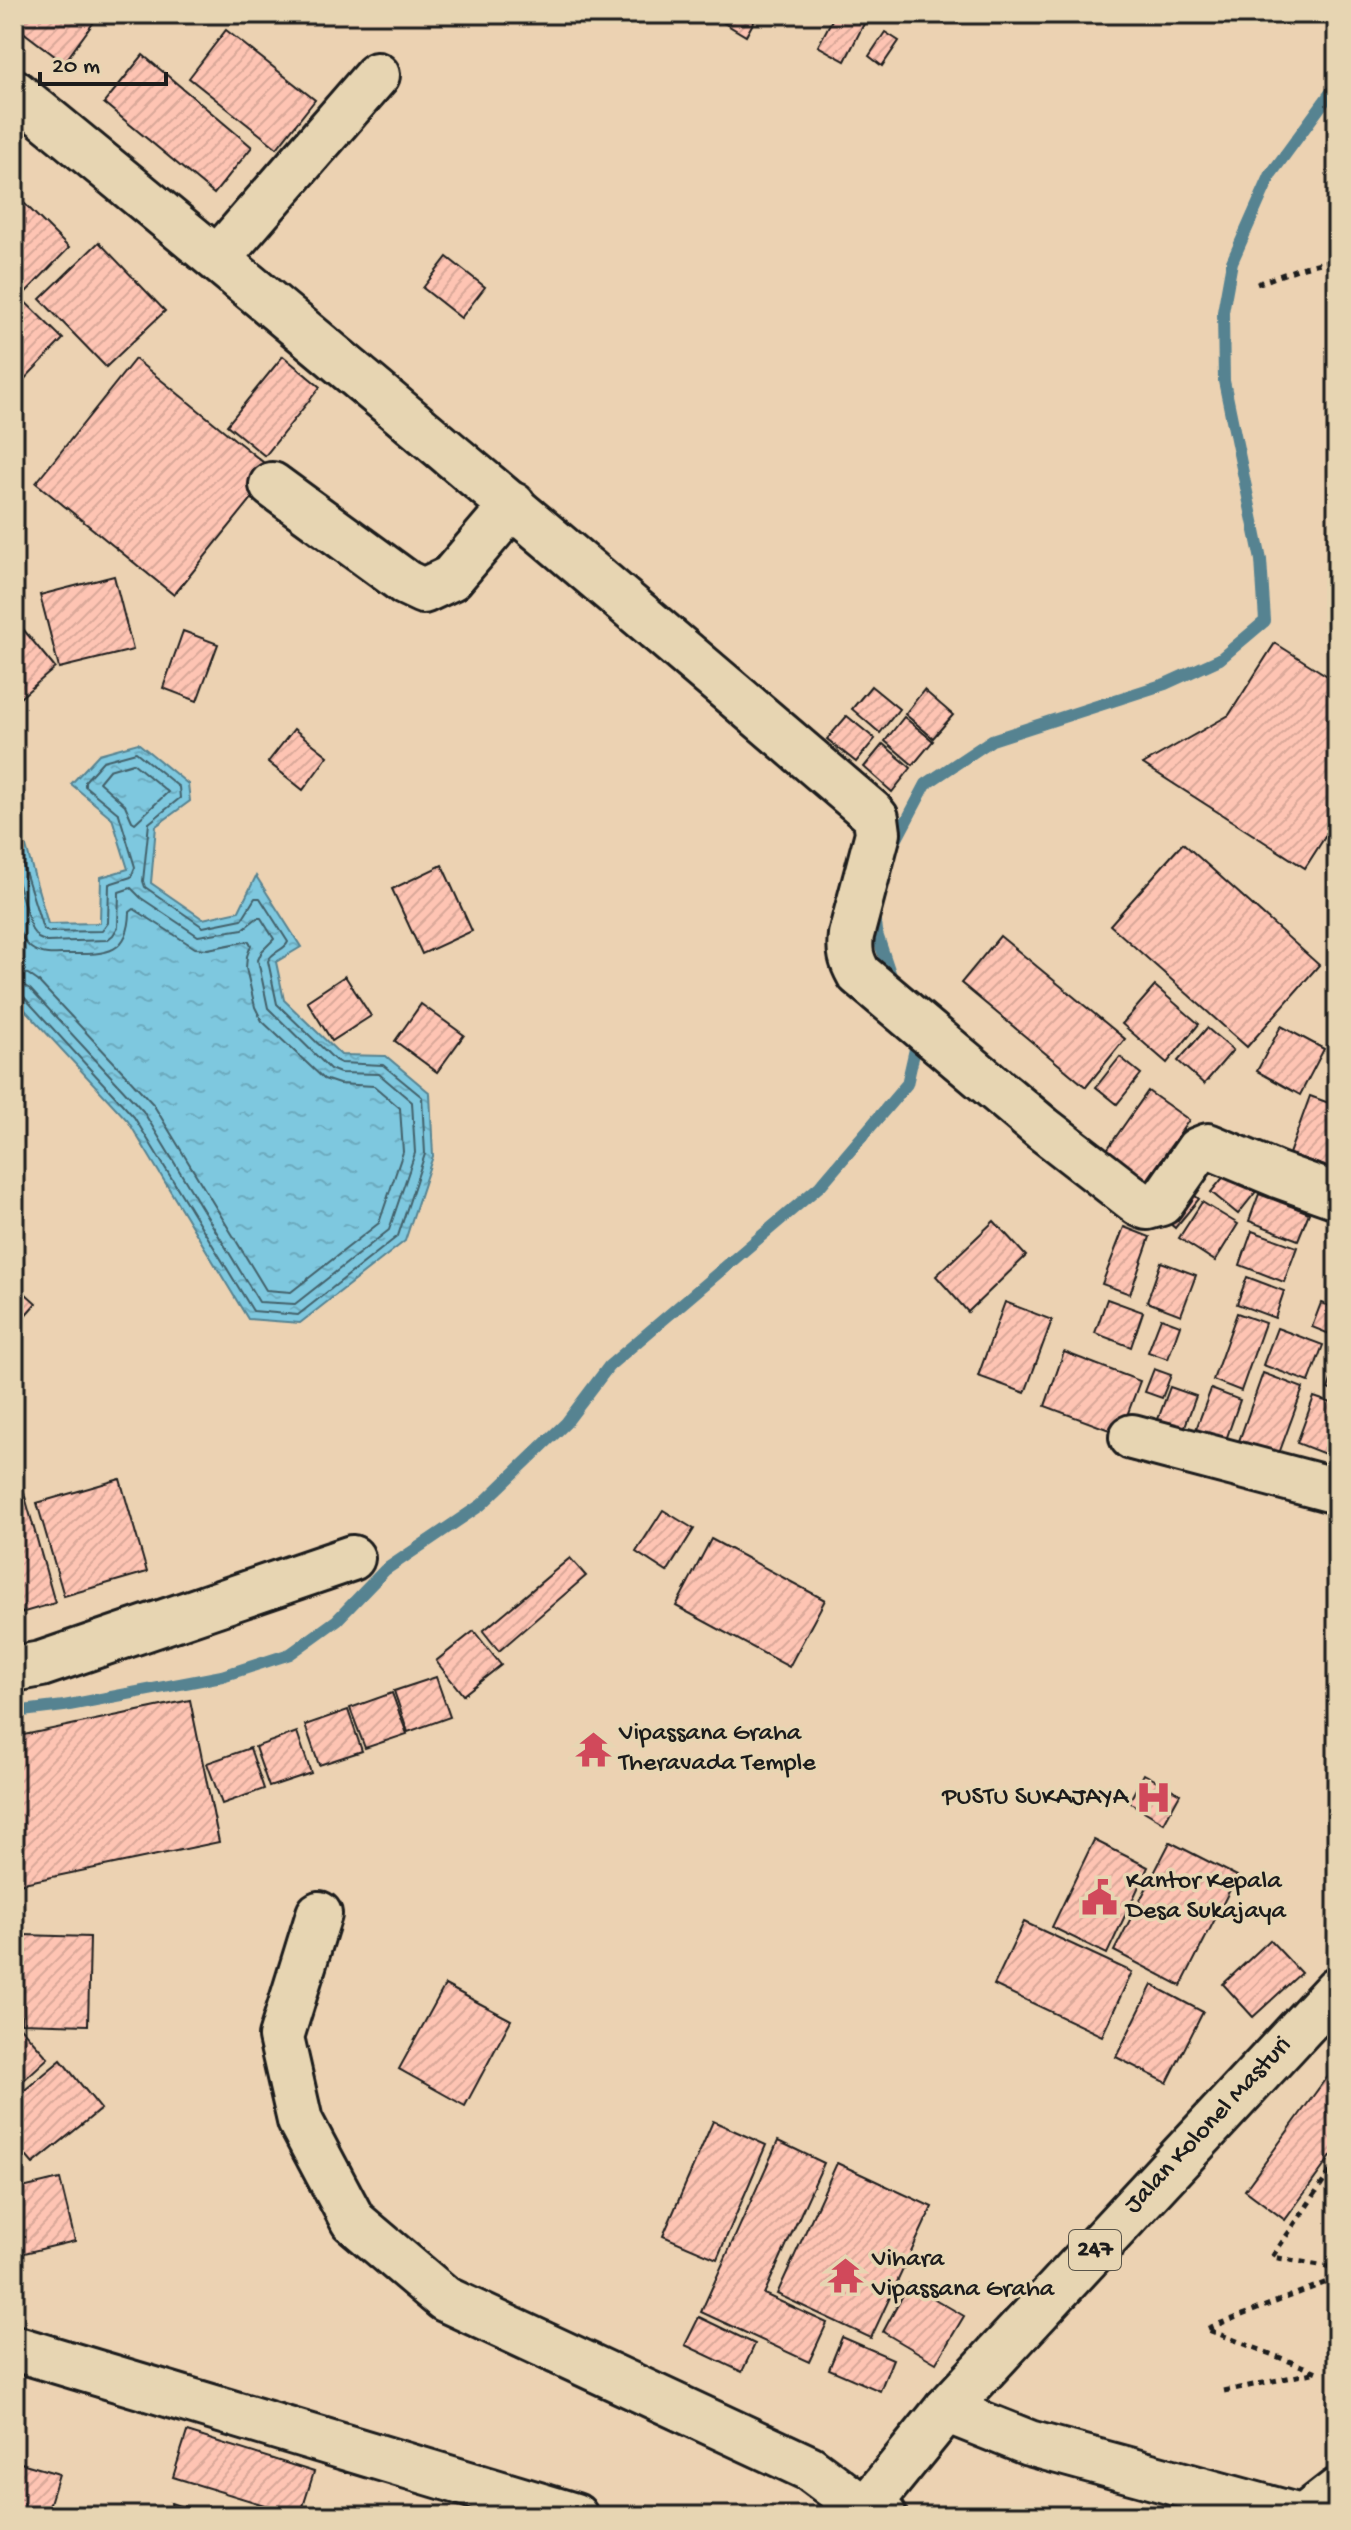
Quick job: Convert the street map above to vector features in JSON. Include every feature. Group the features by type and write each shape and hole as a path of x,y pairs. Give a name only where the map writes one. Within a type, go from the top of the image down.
{"street":[{"path":"218,258 377,75"},
{"path":"14,92 513,505 876,818 878,833 851,935 849,949 852,961 859,974 1042,1128 1147,1207 1161,1203 1198,1150 1208,1146 1337,1196"},
{"path":"272,485 406,583 423,591 451,578 513,505"},
{"path":"1132,1437 1337,1491"},
{"path":"14,1669 41,1664 352,1558"},
{"path":"319,1914 281,2037 300,2121 353,2221 445,2299 809,2468 869,2514"},
{"name":"Jalan Kolonel Masturi","path":"869,2514 946,2410 1337,1989"},
{"path":"14,2348 575,2516"},
{"path":"946,2410 1029,2443 1297,2516"},
{"path":"1305,2516 1337,2491"}],"path":[{"path":"1257,284 1300,268 1337,259"},
{"path":"1337,2162 1272,2257 1337,2268"},
{"path":"1224,2391 1317,2372 1206,2329 1337,2278"}],"water":[{"path":"138,743 188,784 190,801 156,826 151,883 203,919 239,911 256,876 301,947 276,962 284,1000 341,1055 386,1056 430,1093 433,1156 405,1241 300,1323 248,1319 128,1121 14,998 14,834 25,843 48,924 100,923 101,877 128,869 112,818 71,784 99,754"}],"building":[{"path":"16,14 89,14 96,19 64,63 14,25"},
{"path":"709,14 758,14 746,36"},
{"path":"835,14 869,14 845,61 818,46"},
{"path":"226,30 315,100 277,148 189,78"},
{"path":"885,32 899,41 882,66 869,56"},
{"path":"143,55 252,147 214,194 104,103"},
{"path":"14,163 24,171 14,184"},
{"path":"17,196 69,248 26,292 14,280 14,199"},
{"path":"99,242 165,311 106,367 40,299"},
{"path":"447,257 485,287 461,318 423,288"},
{"path":"14,291 63,339 14,390"},
{"path":"283,356 320,387 265,456 227,425"},
{"path":"135,359 274,471 174,595 36,483"},
{"path":"114,576 133,650 59,668 40,595"},
{"path":"14,618 55,668 14,703"},
{"path":"183,631 218,644 197,701 163,688"},
{"path":"1275,643 1337,682 1337,818 1305,868 1143,764 1229,715"},
{"path":"871,686 899,709 880,733 852,709"},
{"path":"924,690 953,715 933,738 905,714"},
{"path":"847,716 875,739 856,762 827,739"},
{"path":"904,717 933,741 913,765 885,741"},
{"path":"294,729 328,756 303,790 268,762"},
{"path":"883,744 911,768 892,792 864,767"},
{"path":"1183,843 1319,965 1247,1047 1110,925"},
{"path":"442,865 472,931 422,954 392,889"},
{"path":"1000,936 1125,1039 1086,1087 961,983"},
{"path":"345,976 371,1016 332,1041 307,1001"},
{"path":"1155,986 1199,1024 1167,1063 1122,1024"},
{"path":"421,1004 464,1035 437,1072 395,1041"},
{"path":"1281,1026 1324,1049 1300,1095 1257,1071"},
{"path":"1207,1028 1233,1050 1204,1084 1178,1061"},
{"path":"1120,1057 1141,1074 1117,1104 1096,1087"},
{"path":"1148,1091 1189,1120 1147,1180 1106,1151"},
{"path":"1310,1096 1337,1106 1337,1151 1331,1168 1289,1154"},
{"path":"1231,1168 1258,1189 1238,1214 1211,1192"},
{"path":"1185,1188 1199,1199 1175,1228 1162,1217"},
{"path":"1259,1194 1309,1213 1298,1240 1249,1221"},
{"path":"1202,1202 1238,1224 1215,1261 1179,1238"},
{"path":"994,1221 1026,1256 968,1312 936,1276"},
{"path":"1124,1227 1150,1237 1130,1294 1102,1284"},
{"path":"1252,1231 1297,1247 1284,1282 1240,1265"},
{"path":"1161,1262 1196,1275 1181,1315 1147,1302"},
{"path":"1247,1277 1284,1291 1275,1318 1237,1304"},
{"path":"14,1283 36,1303 14,1328"},
{"path":"1107,1299 1143,1312 1131,1347 1095,1333"},
{"path":"1005,1302 1052,1320 1025,1393 978,1376"},
{"path":"1321,1303 1337,1309 1337,1337 1312,1327"},
{"path":"1237,1313 1265,1323 1241,1391 1213,1380"},
{"path":"1161,1318 1180,1325 1168,1359 1148,1352"},
{"path":"1277,1328 1323,1345 1309,1382 1263,1365"},
{"path":"1064,1352 1140,1381 1120,1434 1045,1406"},
{"path":"1337,1363 1337,1392 1328,1389"},
{"path":"1154,1369 1171,1375 1162,1398 1145,1392"},
{"path":"1263,1373 1303,1388 1277,1459 1238,1444"},
{"path":"1170,1387 1196,1396 1180,1440 1154,1430"},
{"path":"1211,1389 1240,1400 1221,1454 1191,1443"},
{"path":"1314,1397 1337,1405 1337,1420 1325,1454 1297,1443"},
{"path":"20,1479 55,1603 14,1615 14,1481"},
{"path":"120,1479 147,1572 64,1596 37,1503"},
{"path":"663,1510 694,1529 667,1572 636,1552"},
{"path":"711,1539 825,1600 789,1667 676,1606"},
{"path":"570,1558 586,1576 499,1651 483,1631"},
{"path":"474,1631 501,1665 463,1695 436,1661"},
{"path":"436,1677 450,1717 408,1732 394,1691"},
{"path":"392,1693 407,1734 365,1748 350,1708"},
{"path":"190,1700 219,1842 14,1885 14,1737"},
{"path":"348,1710 362,1751 319,1765 305,1725"},
{"path":"297,1732 311,1773 269,1787 255,1747"},
{"path":"250,1748 264,1789 222,1804 207,1763"},
{"name":"PUSTU SUKAJAYA","path":"1144,1774 1180,1794 1164,1823 1129,1802"},
{"name":"Kantor Kepala Desa Sukajaya","path":"1094,1840 1148,1867 1107,1954 1052,1927"},
{"path":"1170,1842 1237,1876 1181,1986 1114,1951"},
{"path":"1024,1922 1132,1972 1102,2036 994,1985"},
{"path":"23,1935 90,1937 88,2025 21,2023"},
{"path":"1270,1940 1301,1973 1253,2017 1223,1984"},
{"path":"445,1985 511,2020 465,2106 399,2069"},
{"path":"1152,1985 1203,2012 1167,2083 1116,2057"},
{"path":"14,2020 48,2058 14,2089"},
{"path":"61,2060 101,2109 33,2164 14,2142 14,2099"},
{"path":"1337,2063 1337,2148 1285,2220 1245,2190"},
{"path":"713,2121 766,2145 717,2259 663,2236"},
{"path":"778,2141 824,2163 764,2294 827,2323 809,2362 701,2312"},
{"path":"837,2163 932,2207 871,2338 777,2294"},
{"path":"60,2179 75,2241 16,2255 14,2190"},
{"path":"909,2284 964,2316 936,2363 883,2332"},
{"path":"699,2317 755,2344 742,2372 685,2345"},
{"path":"842,2337 893,2359 880,2391 829,2369"},
{"path":"187,2432 314,2472 300,2516 173,2477"},
{"path":"14,2461 59,2474 46,2516 14,2516"},
{"path":"171,2503 209,2516 173,2516"}],"waterway":[{"path":"892,848 926,784 992,740 1165,684 1220,659 1265,621 1261,560 1224,381 1223,312 1232,262 1271,174 1337,84"},
{"path":"874,911 876,931 894,985"},
{"path":"14,1712 64,1706 222,1676 290,1654 337,1620 385,1570 481,1505 566,1423 609,1366 820,1186 907,1084 915,1049 911,1037"}],"place":[{"name":"Vipassana Graha Theravada Temple","path":"593,1749"},
{"name":"PUSTU SUKAJAYA","path":"1154,1798"},
{"name":"Kantor Kepala Desa Sukajaya","path":"1100,1897"},
{"name":"Vihara Vipassana Graha","path":"846,2275"}]}
